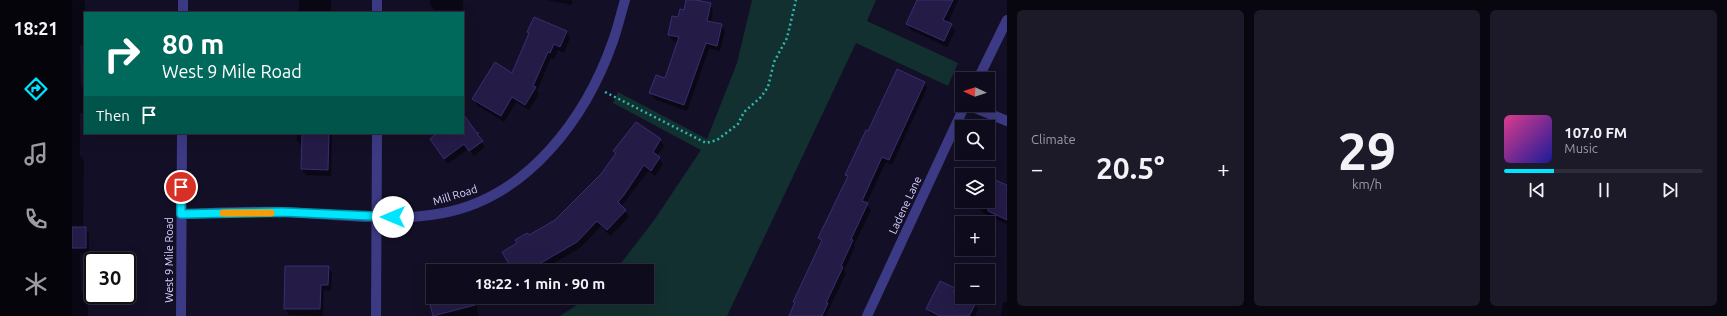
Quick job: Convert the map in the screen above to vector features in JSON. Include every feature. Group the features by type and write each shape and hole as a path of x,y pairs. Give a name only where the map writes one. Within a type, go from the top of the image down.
{"street":[{"path":"183,0 183,12"},
{"path":"377,0 377,12"},
{"name":"Mill Road","path":"181,214 282,212 378,218 428,216 445,213 476,203 508,186 532,168 564,133 594,87 614,40 625,0"},
{"path":"981,72 1007,20"},
{"name":"Ladene Lane","path":"867,316 962,112"},
{"path":"985,112 1007,121"},
{"name":"West 9 Mile Road","path":"181,316 182,134"},
{"path":"376,316 378,218 377,134"}],"path":[{"path":"594,87 706,143 717,140 738,124 744,112 761,97 768,87 774,62 787,38 796,0"}],"green space":[{"path":"752,0 876,0 867,21 958,63 948,86 856,43 727,316 560,316 578,304 654,304 654,264 620,264 655,219 701,150 613,103 618,92 707,139 737,63"}],"building":[{"path":"686,0 711,3 707,21 722,24 717,46 706,43 684,105 649,93 656,75 665,78 679,37 668,35 672,16 678,17 680,9 684,10"},
{"path":"917,0 953,0 943,20 952,24 944,41 906,24"},
{"path":"534,17 567,31 560,47 554,44 550,53 548,52 533,86 536,87 525,105 512,97 501,116 472,99 495,62 512,73"},
{"path":"897,69 925,82 889,160 882,157 862,201 868,203 851,239 853,240 841,266 843,267 826,303 828,303 822,316 789,316 795,302 793,302 822,240 818,238 848,176 845,175 866,130 868,131"},
{"path":"464,115 477,133 479,133 477,134 483,141 469,151 464,144 444,159 430,139 436,134 464,134"},
{"path":"636,122 661,139 653,152 660,157 651,171 644,165 618,202 626,210 607,230 597,221 577,242 539,264 509,264 502,252 517,243 515,240 527,233 529,235 555,220 601,174 616,153 613,151"},
{"path":"302,134 329,134 328,170 301,169"},
{"path":"995,180 1007,185 1007,220 988,211 988,208 995,208"},
{"path":"72,227 86,227 86,248 72,248"},
{"path":"285,266 329,266 328,285 321,285 320,309 284,309"},
{"path":"940,281 955,288 953,292 955,293 955,304 975,304 969,316 940,316 926,309"},
{"path":"430,304 475,304 475,305 433,316"}],"slow traffic":[{"path":"223,213 271,213"}],"route":[{"path":"181,187 181,214 282,212 378,218 393,217"}]}
